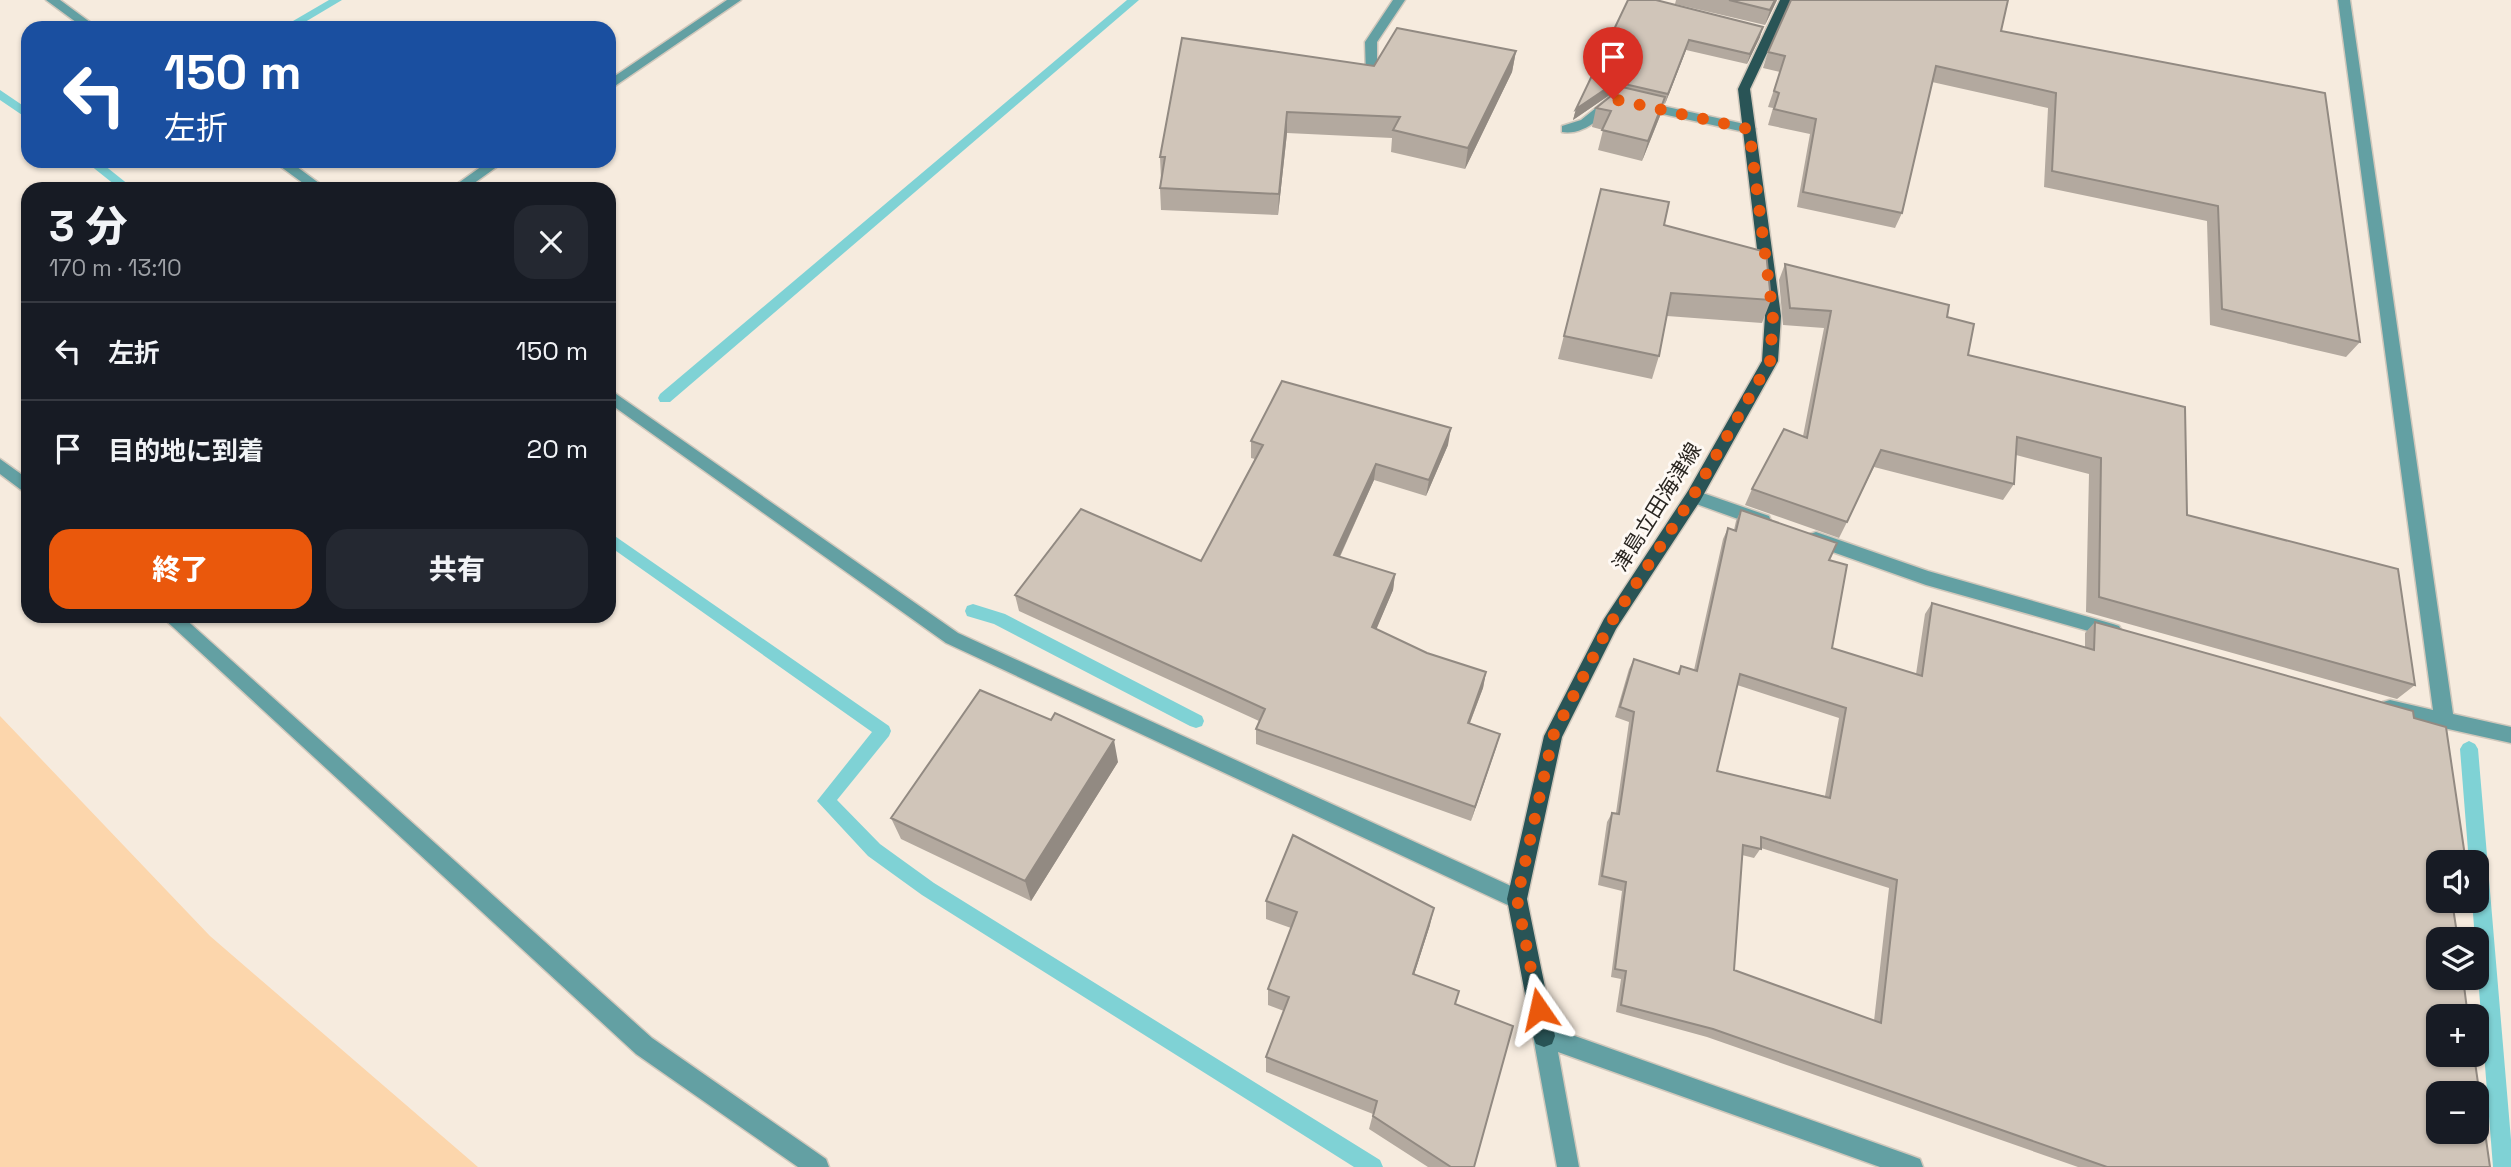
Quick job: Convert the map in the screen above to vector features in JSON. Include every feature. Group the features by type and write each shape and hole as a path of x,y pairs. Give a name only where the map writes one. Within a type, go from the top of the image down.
{"main road":[{"name":"津島立田海津線","path":"1544,1036 1517,899 1553,736 1610,624 1693,496 1770,361 1773,316 1744,89 1764,31 1786,0"}],"street":[{"path":"52,0 82,21"},
{"path":"616,81 735,0"},
{"path":"1371,73 1371,41 1399,0"},
{"path":"2344,0 2444,718"},
{"path":"1567,129 1586,123 1613,99 1749,129"},
{"path":"290,168 310,182"},
{"path":"467,182 488,168"},
{"path":"616,400 952,638 1517,899"},
{"path":"0,465 21,483"},
{"path":"1693,496 1926,578 2126,634"},
{"path":"178,623 644,1046 818,1167"},
{"path":"2378,705 2511,735"},
{"path":"1568,1167 1544,1036 1912,1167"}],"shaded area":[{"path":"0,716 210,936 478,1167 0,1167"}],"building":[{"path":"1628,0 1656,0 1763,27 1750,54 1689,40 1668,94 1616,82 1576,109"},
{"path":"1729,0 1775,0 1770,10"},
{"path":"1791,0 2008,0 2001,31 2325,93 2360,342 2222,309 2218,206 2052,171 2056,93 1936,66 1902,213 1803,192 1816,119 1774,109 1779,93 1774,91 1785,56 1768,52"},
{"path":"1397,28 1516,51 1468,148 1393,130 1400,117 1287,112 1279,194 1160,188 1165,157 1160,157 1182,38 1374,66"},
{"path":"1622,87 1665,97 1648,141 1602,130 1611,111 1596,108"},
{"path":"1601,189 1669,202 1664,225 1766,252 1771,300 1671,293 1659,356 1564,336"},
{"path":"1785,264 1949,305 1947,317 1974,324 1968,355 2185,407 2187,515 2398,569 2415,685 2099,597 2101,458 2017,437 2014,484 1881,450 1847,522 1752,489 1784,429 1807,438 1831,311 1790,308"},
{"path":"1282,381 1451,428 1429,480 1376,464 1334,555 1395,574 1372,627 1427,653 1486,672 1468,723 1500,734 1475,807 1256,729 1265,709 1015,595 1081,509 1201,561 1263,445 1251,441"},
{"path":"1741,510 1837,543 1829,560 1847,565 1832,648 1922,676 1932,603 2094,650 2095,622 2413,711 2414,718 2446,727 2464,850 2426,850 2426,913 2454,913 2456,927 2426,927 2426,990 2465,990 2466,1004 2426,1004 2426,1067 2476,1067 2478,1081 2426,1081 2426,1144 2487,1144 2490,1167 2107,1167 1713,1029 1621,1005 1626,971 1615,969 1626,882 1602,876 1612,813 1619,814 1634,712 1620,707 1634,659 1679,674 1681,666 1697,671 1728,528 1736,531","holes":["1740,674 1846,708 1830,798 1717,771","1761,837 1897,880 1881,1023 1734,970 1743,845 1761,849"]},
{"path":"980,690 1051,720 1055,713 1114,740 1025,881 891,818"},
{"path":"1293,835 1434,908 1413,974 1459,991 1455,1004 1513,1026 1474,1167 1451,1167 1373,1116 1377,1101 1266,1057 1289,997 1268,989 1297,912 1266,901"}],"waterway":[{"path":"300,21 337,0"},
{"path":"665,398 1134,0"},
{"path":"0,94 21,110"},
{"path":"100,168 119,182"},
{"path":"616,543 883,731 826,801 874,850 928,889 1373,1167"},
{"path":"973,611 999,619 1196,721"},
{"path":"2469,749 2503,1167"}],"route":[{"path":"1539,1009 1517,899 1553,736 1610,624 1693,496 1770,361 1773,316 1749,129 1613,99"}]}
